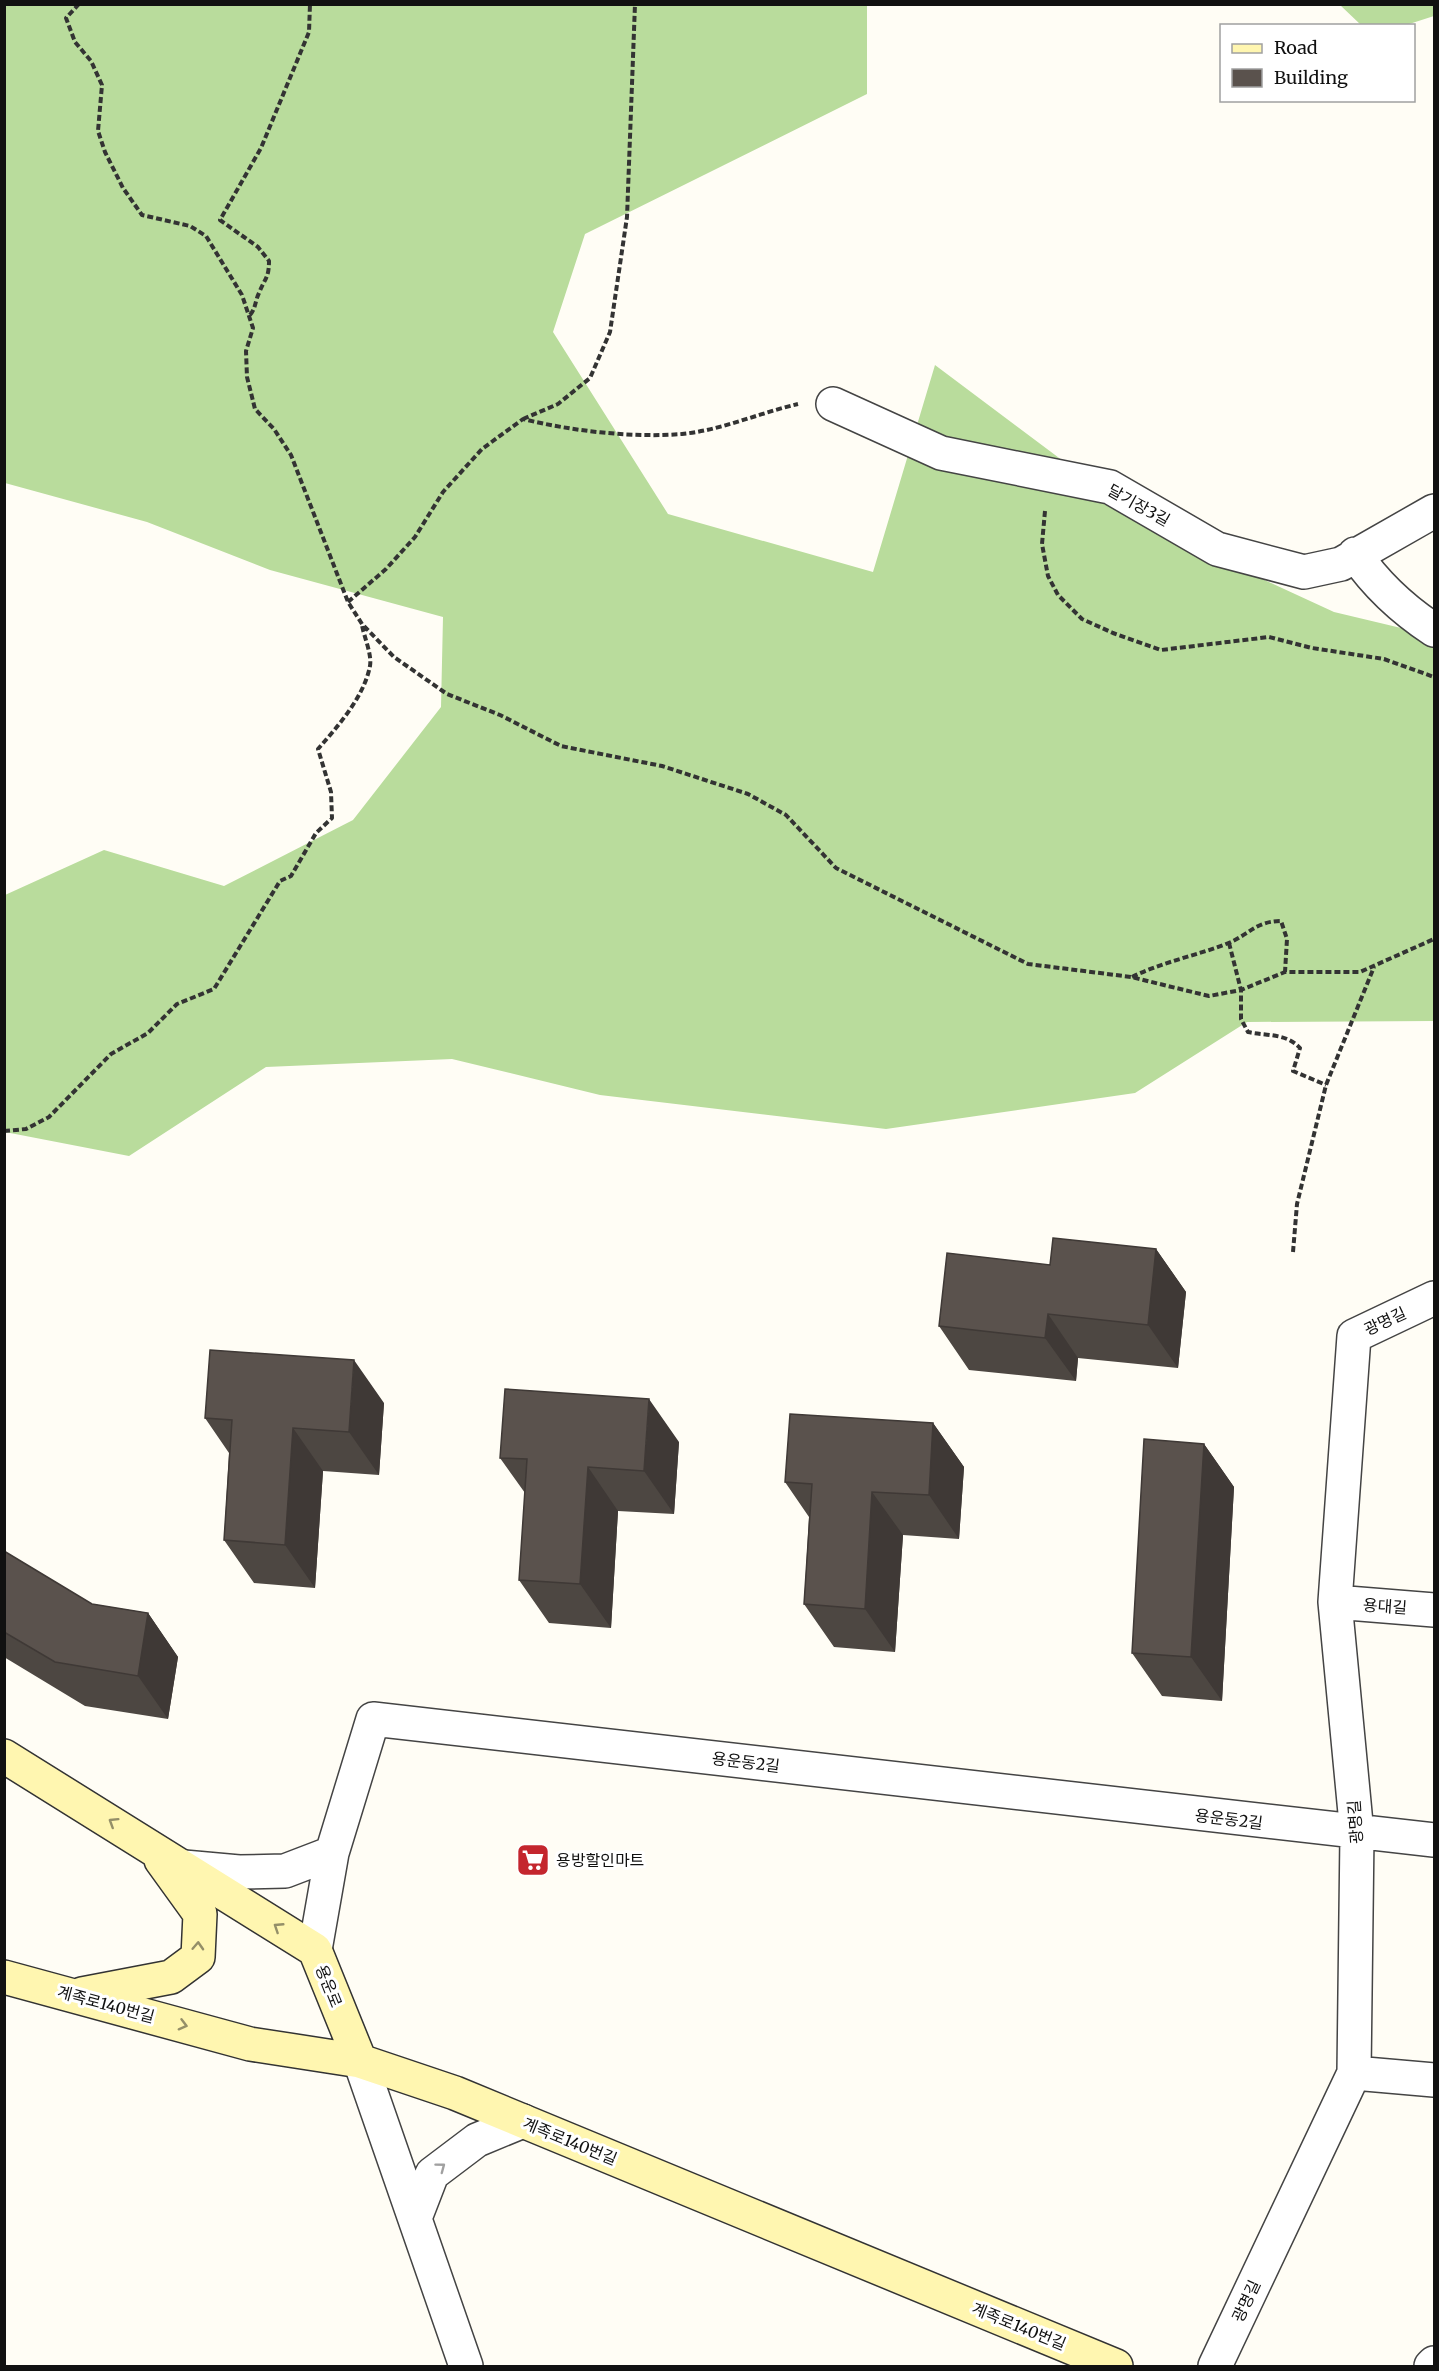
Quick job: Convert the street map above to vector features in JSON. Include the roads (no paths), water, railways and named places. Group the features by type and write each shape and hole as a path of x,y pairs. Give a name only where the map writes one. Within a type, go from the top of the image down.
{"main road":[{"name":"용운로","path":"4,1756 315,1950 360,2061"},
{"path":"75,1996 171,1977 198,1957 200,1914 150,1845"},
{"name":"계족로140번길","path":"4,1977 250,2044 360,2061 454,2092 1116,2367"}],"street":[{"name":"달기장3길","path":"833,404 941,453 1110,487 1217,549 1304,572 1341,564 1434,511"},
{"path":"1355,554 1372,580 1408,613 1434,630"},
{"name":"광명길","path":"1215,2367 1354,2073 1357,1833 1335,1602 1354,1336 1434,1298"},
{"name":"용대길","path":"1335,1602 1434,1610"},
{"name":"용운동2길","path":"315,1950 332,1853 373,1719 1357,1833"},
{"path":"1357,1833 1434,1840"},
{"path":"184,1867 239,1872 285,1871 332,1853"},
{"name":"용운로","path":"360,2061 466,2367"},
{"path":"1354,2073 1434,2080"},
{"path":"415,2218 432,2174 477,2140 523,2121"}],"place":[{"name":"용방할인마트","path":"533,1860"}]}
